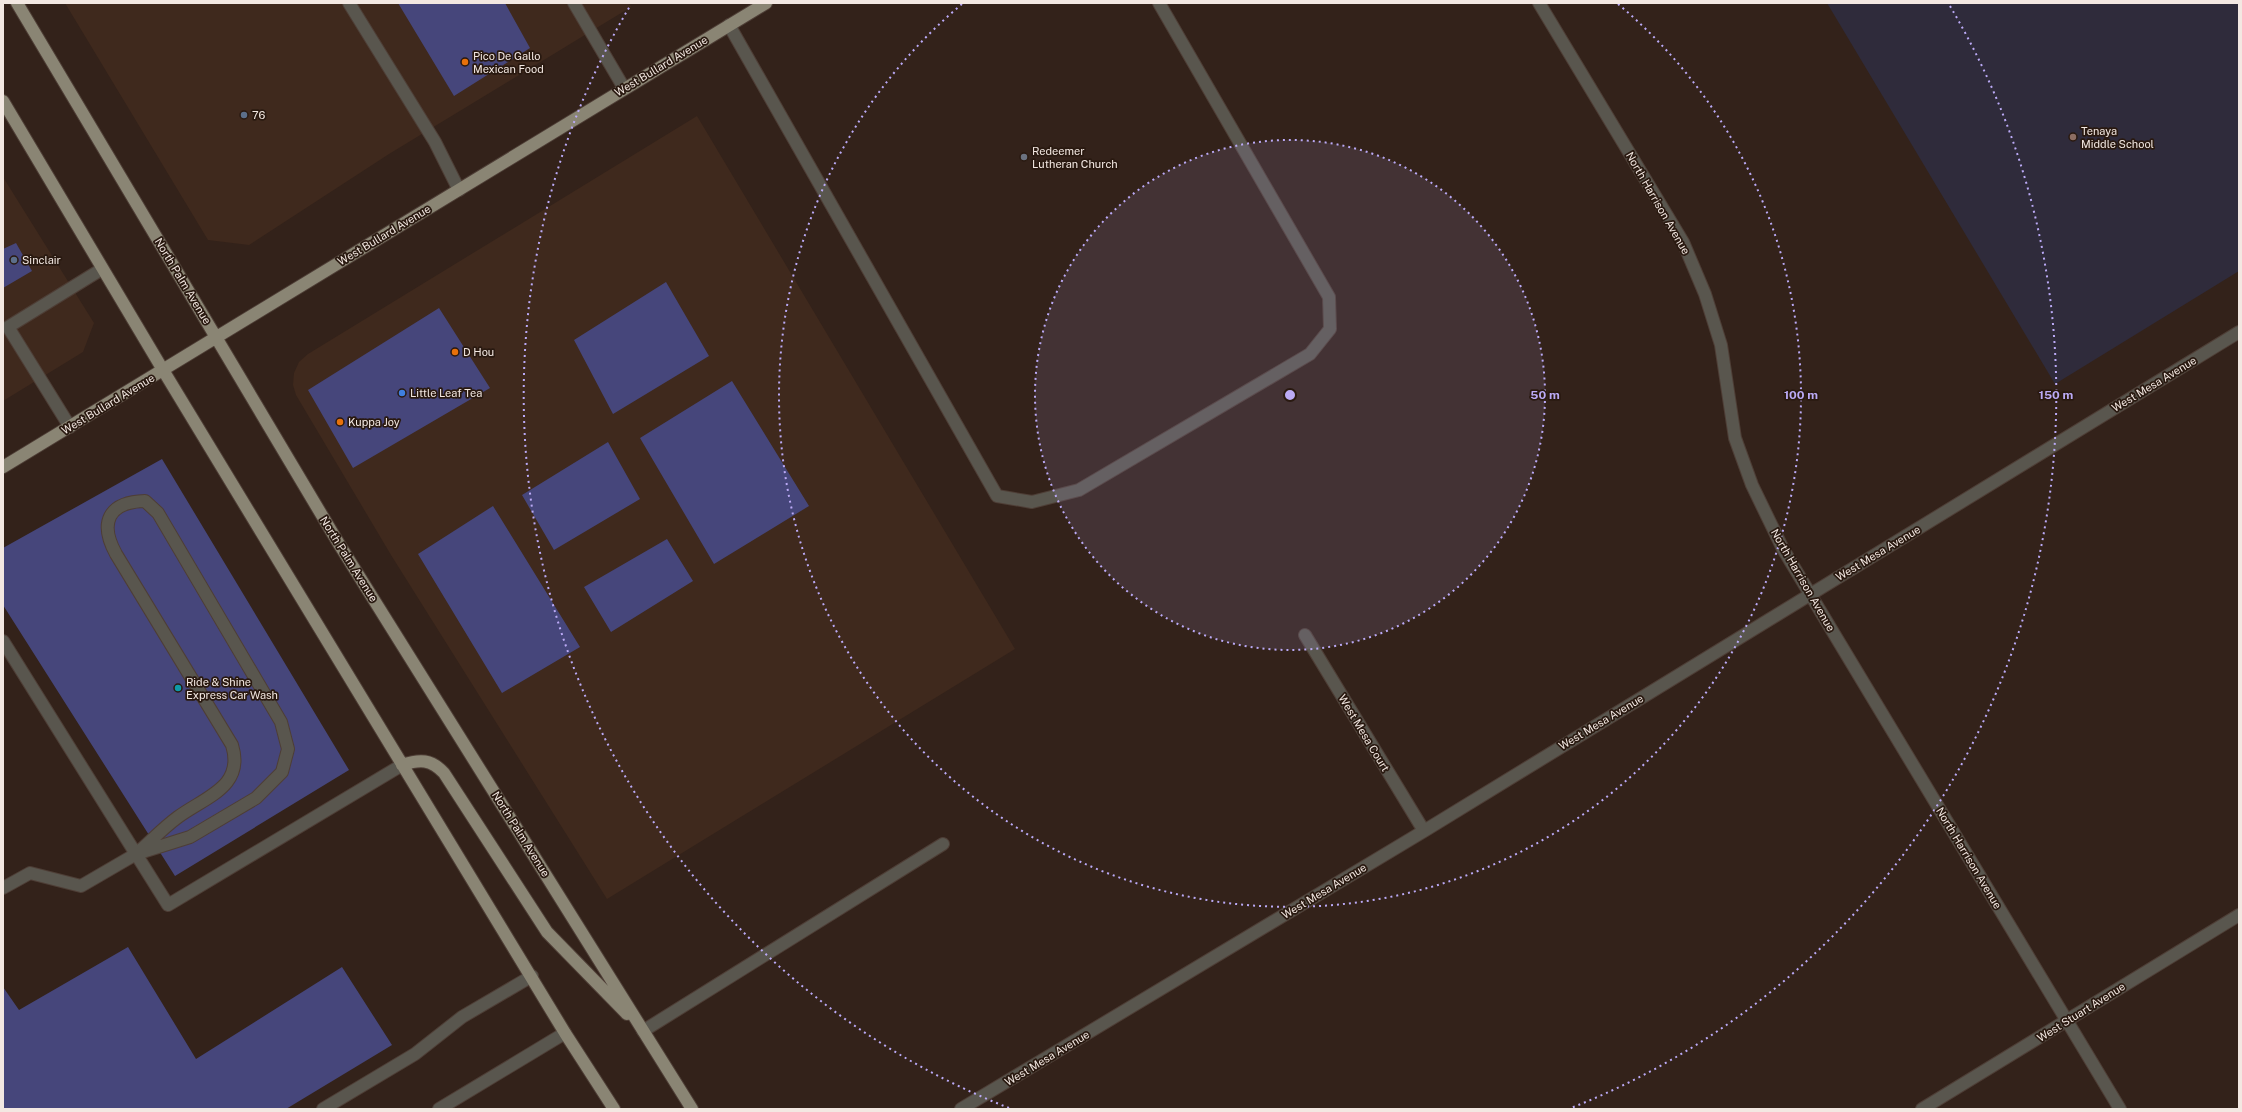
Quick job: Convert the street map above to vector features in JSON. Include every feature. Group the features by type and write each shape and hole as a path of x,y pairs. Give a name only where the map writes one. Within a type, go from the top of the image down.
{"main road":[{"name":"North Palm Avenue","path":"17,3 339,544 692,1109"},
{"name":"West Bullard Avenue","path":"3,467 766,3"},
{"path":"3,101 102,269 402,765 614,1109"},
{"path":"402,765 425,760 436,765 444,773 547,932 643,1030"}],"street":[{"path":"349,3 435,142 459,190"},
{"path":"574,3 624,88"},
{"path":"729,25 997,496 1032,502 1079,490 1310,354 1330,329 1329,297 1159,3"},
{"name":"North Harrison Avenue","path":"1539,3 1683,242 1706,294 1721,345 1735,438 1752,485 1783,549 2120,1109"},
{"path":"70,427 8,327 102,269"},
{"name":"West Mesa Avenue","path":"961,1109 1424,831 2239,332"},
{"path":"3,888 30,873 81,886 136,854 177,818 217,793 232,776 236,758 232,745 116,554 108,535 107,525 112,513 120,505 130,502 145,501 158,513 281,722 288,749 282,772 256,798 190,837 136,854"},
{"name":"West Mesa Court","path":"1305,635 1424,831"},
{"path":"3,641 168,905 402,765"},
{"path":"643,1030 943,844"},
{"name":"West Stuart Avenue","path":"1922,1109 2239,915"},
{"path":"322,1109 415,1054 462,1017 532,976"},
{"path":"438,1109 566,1033"}],"shaded area":[{"path":"65,3 629,3 631,7 389,154 249,245 208,240"},
{"name":"Tenaya Middle School","path":"1827,3 2239,3 2239,271 2055,384"},
{"path":"697,116 1015,649 607,899 391,555 296,395 293,385 294,373 299,362 308,354"},
{"path":"3,177 94,323 83,352 3,401"}],"building":[{"path":"398,3 505,3 530,48 454,96"},
{"name":"Sinclair","path":"16,243 32,271 3,288 3,249"},
{"path":"666,282 709,356 613,414 574,340"},
{"path":"439,308 490,388 353,468 308,390"},
{"path":"732,381 809,506 714,564 640,438"},
{"path":"608,442 640,499 554,550 522,495"},
{"name":"Ride & Shine Express Car Wash","path":"162,459 349,770 175,876 3,605 3,548"},
{"path":"493,506 580,647 502,693 418,554"},
{"path":"667,539 693,581 611,632 584,587"},
{"path":"128,947 196,1059 342,967 392,1045 286,1109 3,1109 3,987 19,1010"}],"place":[{"name":"Pico De Gallo Mexican Food","path":"465,62"},
{"name":"76","path":"244,115"},
{"name":"Tenaya Middle School","path":"2073,137"},
{"name":"Redeemer Lutheran Church","path":"1024,157"},
{"name":"Sinclair","path":"14,260"},
{"name":"D Hou","path":"455,352"},
{"name":"Little Leaf Tea","path":"402,393"},
{"name":"Kuppa Joy","path":"340,422"},
{"name":"Ride & Shine Express Car Wash","path":"178,688"}]}
